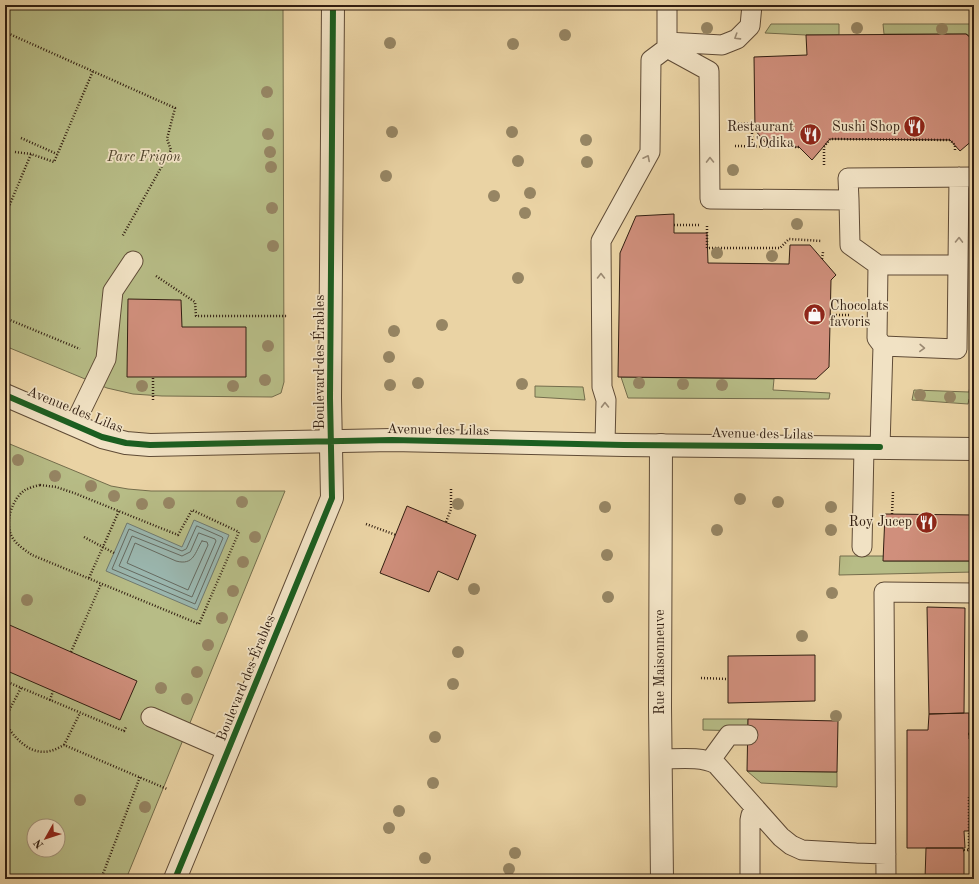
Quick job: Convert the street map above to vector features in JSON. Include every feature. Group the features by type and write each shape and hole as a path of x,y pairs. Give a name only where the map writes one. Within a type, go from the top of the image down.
{"street":[{"name":"Boulevard des Érables","path":"175,879 332,498 330,398 333,5"},
{"name":"Avenue des Lilas","path":"5,395 102,437 126,443 150,445 174,446 392,440 974,449"},
{"name":"Rue Maisonneuve","path":"661,445 660,759 662,879"}],"lane":[{"path":"667,5 667,45"},
{"path":"605,444 606,400 602,387 601,241 650,152 651,60 667,45 722,45 737,39 750,26 752,5"},
{"path":"667,45 709,71 710,199 849,200"},
{"path":"883,346 957,349 958,265 967,177 848,178 850,245 878,265 958,265"},
{"path":"74,425 106,359 112,291 133,261"},
{"path":"862,547 883,346 877,338 878,265"},
{"path":"886,879 884,592 974,593"},
{"path":"151,717 229,751"},
{"path":"710,761 729,735 748,735"},
{"path":"660,759 710,761 716,764 781,837 791,845 802,850 886,854"},
{"path":"750,879 750,820 751,815 756,810"}],"path":[{"path":"5,32 175,108 167,139 172,150 122,238 133,261 195,302 196,316 287,316"},
{"path":"15,152 31,154 54,162 93,71"},
{"path":"971,104 974,107"},
{"path":"752,123 752,146"},
{"path":"21,138 58,154"},
{"path":"824,147 830,139 950,140 955,145"},
{"path":"728,146 799,147"},
{"path":"5,216 31,154"},
{"path":"674,225 707,225 707,248 780,248 789,239 823,241"},
{"path":"830,315 851,315"},
{"path":"5,318 106,359"},
{"path":"153,376 153,400"},
{"path":"40,485 56,486 119,511 178,535 192,510 239,532 198,624 32,555 19,545 12,536 9,526 10,510 17,498 25,490 40,485"},
{"path":"446,522 451,509 452,489"},
{"path":"892,514 893,492"},
{"path":"89,578 119,511"},
{"path":"366,524 396,535"},
{"path":"84,537 114,553"},
{"path":"71,652 101,584"},
{"path":"701,678 728,679"},
{"path":"5,681 124,731"},
{"path":"5,718 21,688"},
{"path":"50,700 53,691"},
{"path":"5,722 18,741 33,750 48,752 64,745 80,713"},
{"path":"968,734 974,734"},
{"path":"64,745 167,789"},
{"path":"101,879 140,778"},
{"path":"969,850 970,796"},
{"path":"964,850 969,850 974,855"}],"green space":[{"name":"Parc Frigon","path":"5,5 283,5 284,382 281,393 272,397 162,396 133,394 107,388 5,346"},
{"path":"771,24 839,24 839,35 765,33"},
{"path":"883,24 974,24 974,99 971,96 972,39 967,34 884,34"},
{"path":"621,377 774,379 773,390 830,393 829,399 628,398"},
{"path":"970,385 974,385 974,399 969,399 968,404 912,400 914,390 969,392"},
{"path":"535,386 583,387 585,400 535,397"},
{"path":"5,442 111,486 128,489 151,491 285,491 126,879 5,879"},
{"path":"840,556 884,556 884,561 974,561 974,572 839,575"},
{"path":"703,719 748,719 748,731 703,730"},
{"path":"747,771 837,772 837,787 761,783"}],"water":[{"path":"194,520 229,535 197,610 106,571 127,523 182,547"}],"building":[{"path":"966,34 972,39 971,115 974,119 974,139 960,151 950,140 830,139 812,160 799,147 769,147 755,130 754,57 807,55 806,35"},
{"path":"674,214 674,233 707,233 708,263 789,264 790,245 810,245 836,275 831,280 829,367 816,379 618,377 620,253 636,216"},
{"path":"128,299 181,300 182,327 246,327 246,377 127,377"},
{"path":"407,506 476,535 458,580 438,571 429,592 380,573"},
{"path":"885,514 974,515 974,561 883,561"},
{"path":"927,607 965,608 964,713 929,714"},
{"path":"5,623 137,681 120,720 5,670"},
{"path":"815,655 815,701 728,703 728,656"},
{"path":"969,713 969,739 974,739 974,790 970,790 969,831 964,831 965,848 907,848 907,730 928,730 929,714"},
{"path":"748,719 838,721 837,772 747,771"},
{"path":"926,848 963,848 964,879 925,879"}],"cycle path":[{"path":"175,879 332,498 330,398 333,5"},
{"path":"5,395 102,437 126,443 150,445 392,440 624,445 880,447"}],"place":[{"name":"Sushi Shop","path":"915,127"},
{"name":"Restaurant L'Odika","path":"810,135"},
{"name":"Chocolats favoris","path":"815,314"},
{"name":"Roy Jucep","path":"927,522"}]}
